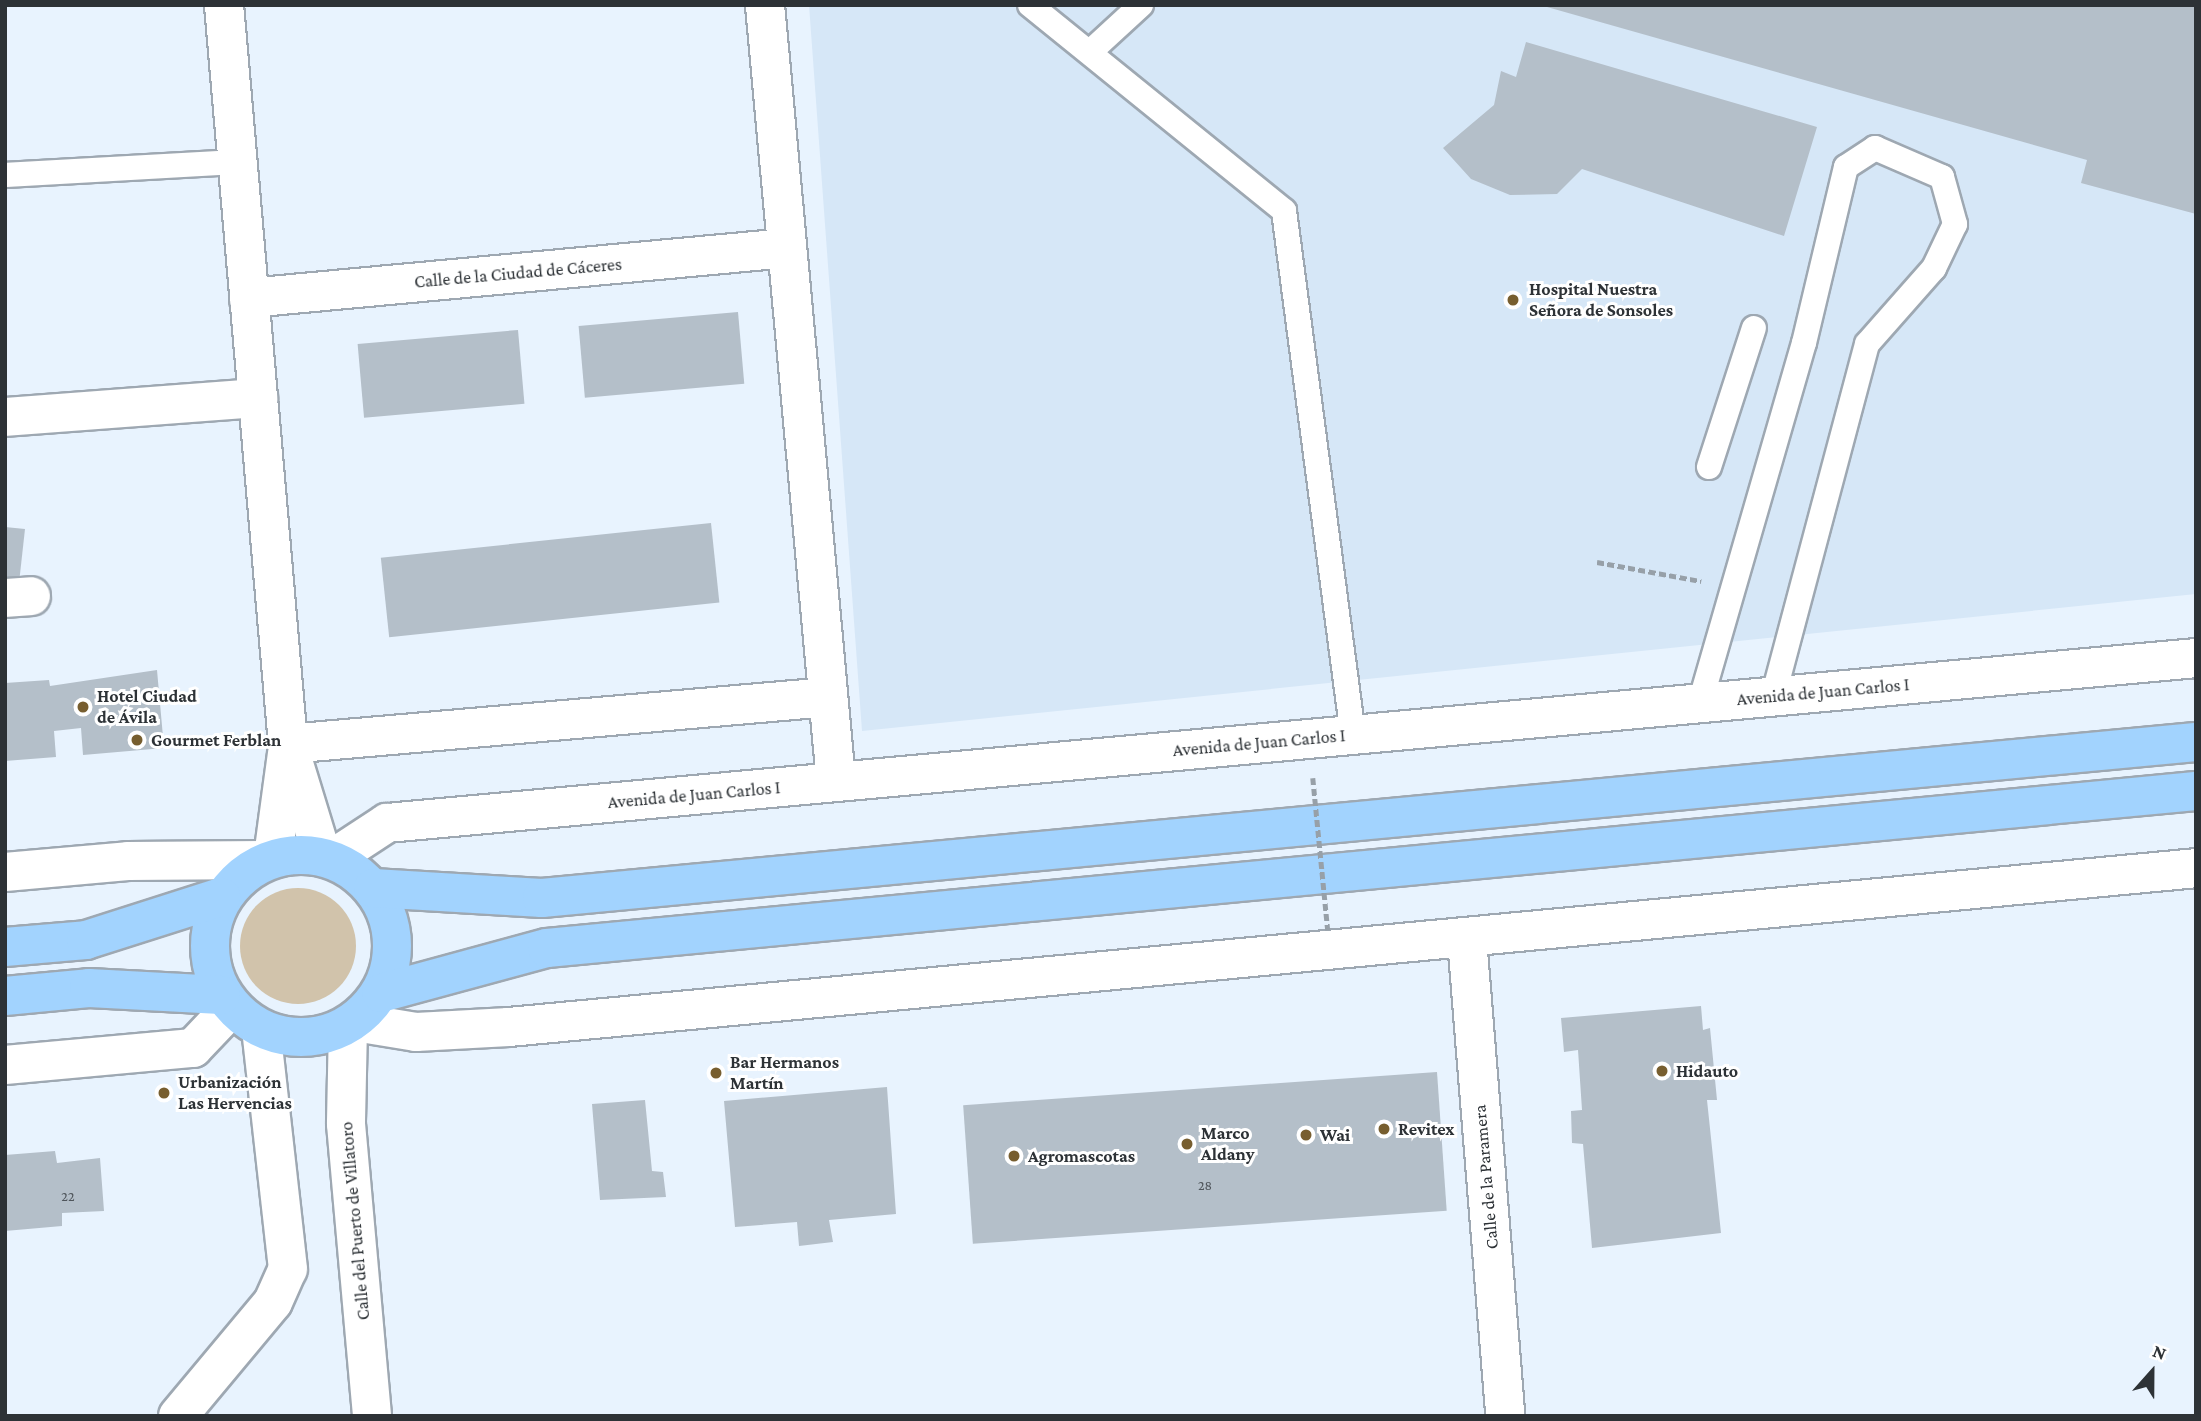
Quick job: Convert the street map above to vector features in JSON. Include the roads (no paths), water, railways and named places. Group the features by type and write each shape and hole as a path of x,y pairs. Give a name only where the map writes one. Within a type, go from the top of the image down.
{"highway":[{"path":"373,888 542,898 2196,742"},
{"path":"381,993 547,948 2196,791"},
{"path":"5,947 86,940 221,897 269,859 327,857 373,888 390,921 393,957 381,993 352,1024 305,1039 238,1011 89,988 5,996"},
{"path":"221,897 207,946 238,1011"}],"street":[{"path":"224,5 288,744 327,857"},
{"path":"765,5 836,782"},
{"name":"Calle de la Ciudad de Cáceres","path":"249,298 787,248"},
{"path":"5,417 258,398"},
{"name":"Avenida de Juan Carlos I","path":"327,857 387,822 2196,658"},
{"path":"288,744 828,697"},
{"path":"5,872 128,861 269,859 288,744"},
{"path":"352,1024 416,1032 509,1027 1466,939 2196,868"},
{"name":"Calle de la Paramera","path":"1466,939 1505,1416"},
{"path":"5,1065 193,1048 238,1011 288,1269 274,1302 185,1414"},
{"name":"Calle del Puerto de Villatoro","path":"352,1024 346,1124 372,1416"}],"lane":[{"path":"1030,5 1091,51 1284,211 1353,735"},
{"path":"1091,51 1141,5"},
{"path":"1700,703 1804,342 1846,167 1875,148 1942,177 1955,224 1934,268 1867,344 1773,697"},
{"path":"5,175 238,162"},
{"path":"1709,467 1754,328"}],"place":[{"name":"Hospital Nuestra Señora de Sonsoles","path":"1513,300"},
{"name":"Hotel Ciudad de Ávila","path":"83,707"},
{"name":"Gourmet Ferblan","path":"137,740"},
{"name":"Hidauto","path":"1662,1071"},
{"name":"Bar Hermanos Martín","path":"716,1073"},
{"name":"Urbanización Las Hervencias","path":"164,1093"},
{"name":"Revitex","path":"1384,1129"},
{"name":"Wai","path":"1306,1135"},
{"name":"Marco Aldany","path":"1187,1144"},
{"name":"Agromascotas","path":"1014,1156"}]}
